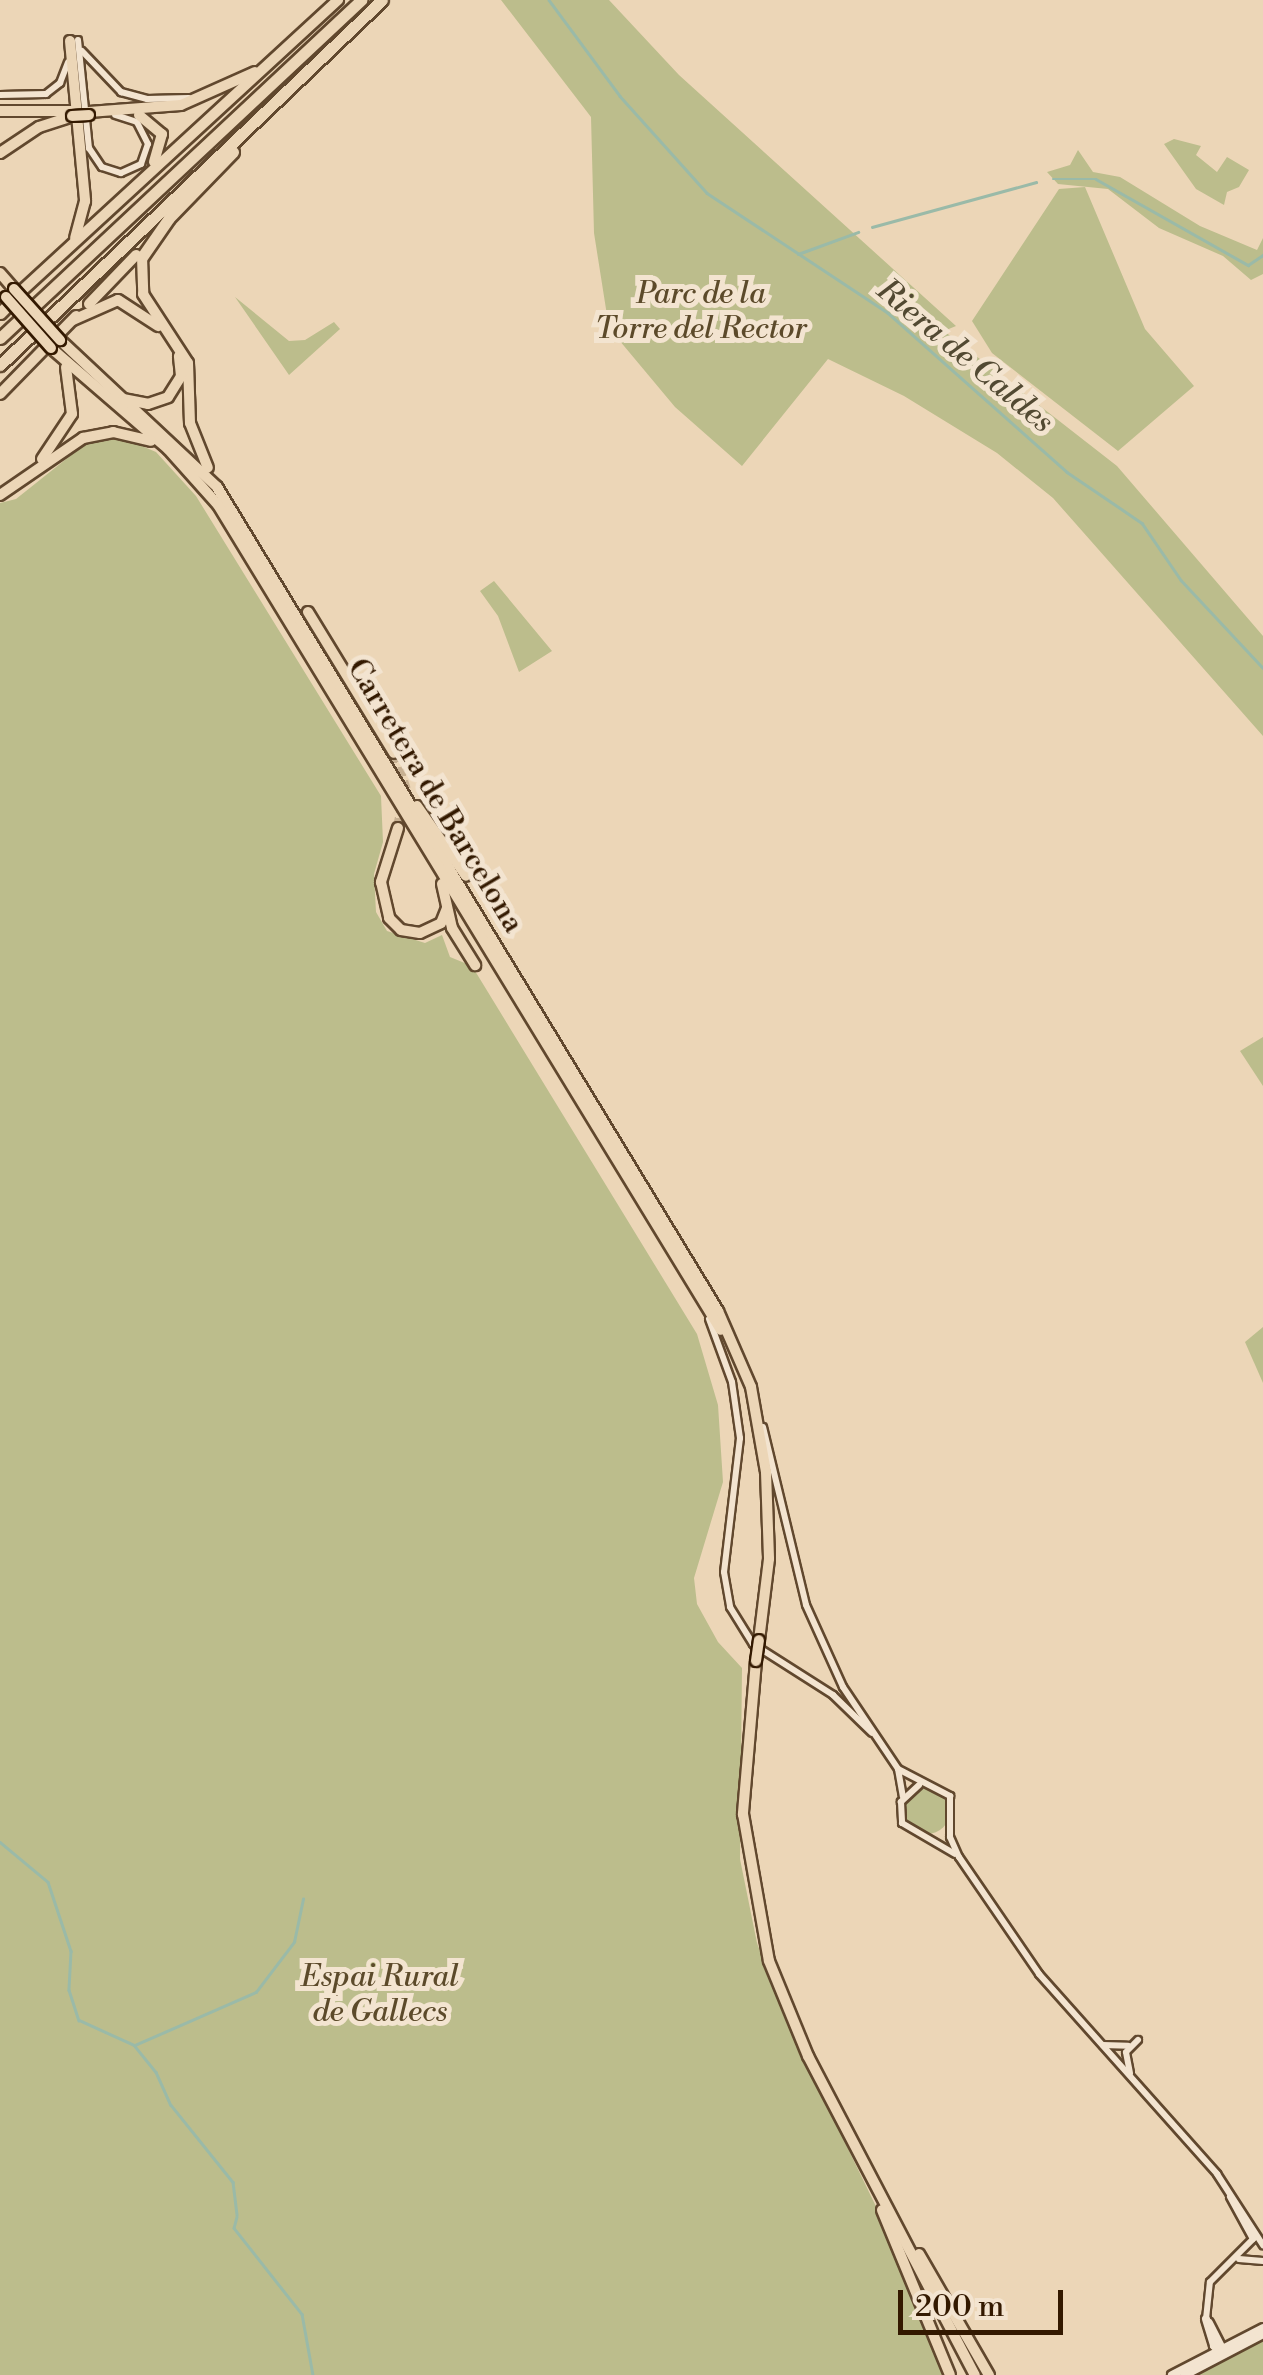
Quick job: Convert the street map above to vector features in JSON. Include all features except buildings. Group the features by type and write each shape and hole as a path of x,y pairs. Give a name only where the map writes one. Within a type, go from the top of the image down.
{"highway":[{"path":"0,311 9,294 73,243 338,0"},
{"path":"0,338 361,0"},
{"path":"0,364 382,0"},
{"path":"73,243 86,201 74,40"},
{"path":"89,114 170,107 230,85 273,61"},
{"path":"0,394 139,256 282,96"},
{"path":"0,108 148,118 163,138 159,156 127,193"},
{"path":"0,154 39,127 72,114"},
{"path":"139,256 143,294 188,363 195,441 252,541"},
{"name":"Carretera de Barcelona","path":"0,273 9,294 56,344 196,461 252,541 702,1282 751,1394 770,1530 742,1804 760,1929 790,2017 975,2375"},
{"path":"73,320 96,304 122,301 150,318 174,346 182,372 173,393 148,404 119,398"},
{"name":"Carretera de Barcelona","path":"56,344 64,362 177,458 224,516 724,1337 751,1394"},
{"path":"0,491 32,468 66,428 74,400 64,362"},
{"path":"0,491 63,449 102,432 140,436 177,458"},
{"path":"308,612 394,753"},
{"path":"397,782 466,876"},
{"path":"398,828 381,882 390,918 401,930 420,933 440,922 447,908"},
{"path":"433,861 447,908 475,965"},
{"path":"873,2181 905,2278 950,2375"},
{"path":"880,2194 988,2375"}],"main road":[{"path":"1206,2319 1219,2354"},
{"path":"1198,2362 1215,2339 1262,2330"},
{"path":"1172,2375 1233,2350 1262,2330"},
{"path":"1186,2375 1262,2330"}],"street":[{"path":"74,40 99,76 130,96 182,99 230,85"},
{"path":"0,96 33,98 52,91 66,73 74,40"},
{"path":"74,40 89,148 102,168 122,173 144,160 148,139 134,120 116,115"},
{"path":"681,1266 724,1352 736,1401 740,1466 724,1572 730,1607 753,1644 833,1695 872,1733"},
{"path":"751,1394 806,1605 843,1687 898,1769 920,1784 950,1796 951,1825 959,1857 1055,1996 1196,2150 1263,2235"},
{"path":"898,1769 903,1797 899,1812 905,1829 959,1857"},
{"path":"903,1797 920,1784"},
{"path":"930,1839 951,1825"},
{"path":"1096,2042 1112,2050 1138,2040 1126,2052 1135,2083"},
{"path":"1196,2150 1248,2224 1251,2246 1210,2282 1206,2319"},
{"path":"1246,2215 1263,2245"},
{"path":"1237,2260 1263,2261"}],"green space":[{"name":"Parc de la Torre del Rector","path":"501,0 609,0 679,75 956,326 944,331 1117,466 1263,636 1263,736 1053,498 997,453 904,396 828,359 742,466 675,407 609,328 594,233 591,117"},
{"path":"1174,139 1201,146 1196,155 1217,172 1227,157 1249,170 1239,187 1227,192 1224,205 1196,189 1164,144"},
{"path":"1078,150 1093,172 1120,177 1200,226 1257,250 1263,238 1263,274 1251,280 1223,256 1159,228 1108,189 1058,184 1047,172 1070,165"},
{"path":"1085,187 1145,329 1194,386 1118,451 992,353 972,321 1059,189"},
{"path":"235,297 289,341 305,340 334,322 340,329 289,375"},
{"name":"Espai Rural de Gallecs","path":"123,438 156,452 196,496 381,796 383,842 374,874 376,912 387,931 425,943 442,935 450,957 472,966 697,1334 718,1405 723,1482 694,1578 697,1604 718,1642 742,1668 740,1859 757,1943 786,2021 885,2225 946,2375 0,2375 0,503 16,499 85,444"},
{"path":"494,581 552,651 519,672 498,616 480,591"},
{"path":"1263,1037 1263,1086 1240,1051"},
{"path":"1263,1327 1263,1383 1245,1342"},
{"path":"927,1788 943,1795 950,1811 943,1827 927,1834 911,1827 904,1811 911,1795"},
{"path":"1263,2339 1263,2375 1192,2375 1250,2345"}],"waterway":[{"name":"Riera de Caldes","path":"549,0 620,96 707,193 888,313 1067,472 1142,523 1181,580 1263,668"},
{"path":"1053,179 1096,179 1248,265 1263,255"},
{"path":"872,227 1036,182"},
{"path":"798,254 858,232"},
{"path":"0,1842 48,1882 71,1951 69,1990 79,2020 134,2045 156,2072 171,2105 233,2182 237,2215"},
{"path":"135,2045 256,1992 294,1942 303,1899"},
{"path":"237,2217 234,2228 302,2314 313,2375"}],"tunnel":[{"path":"394,753 406,789 398,828"}]}
